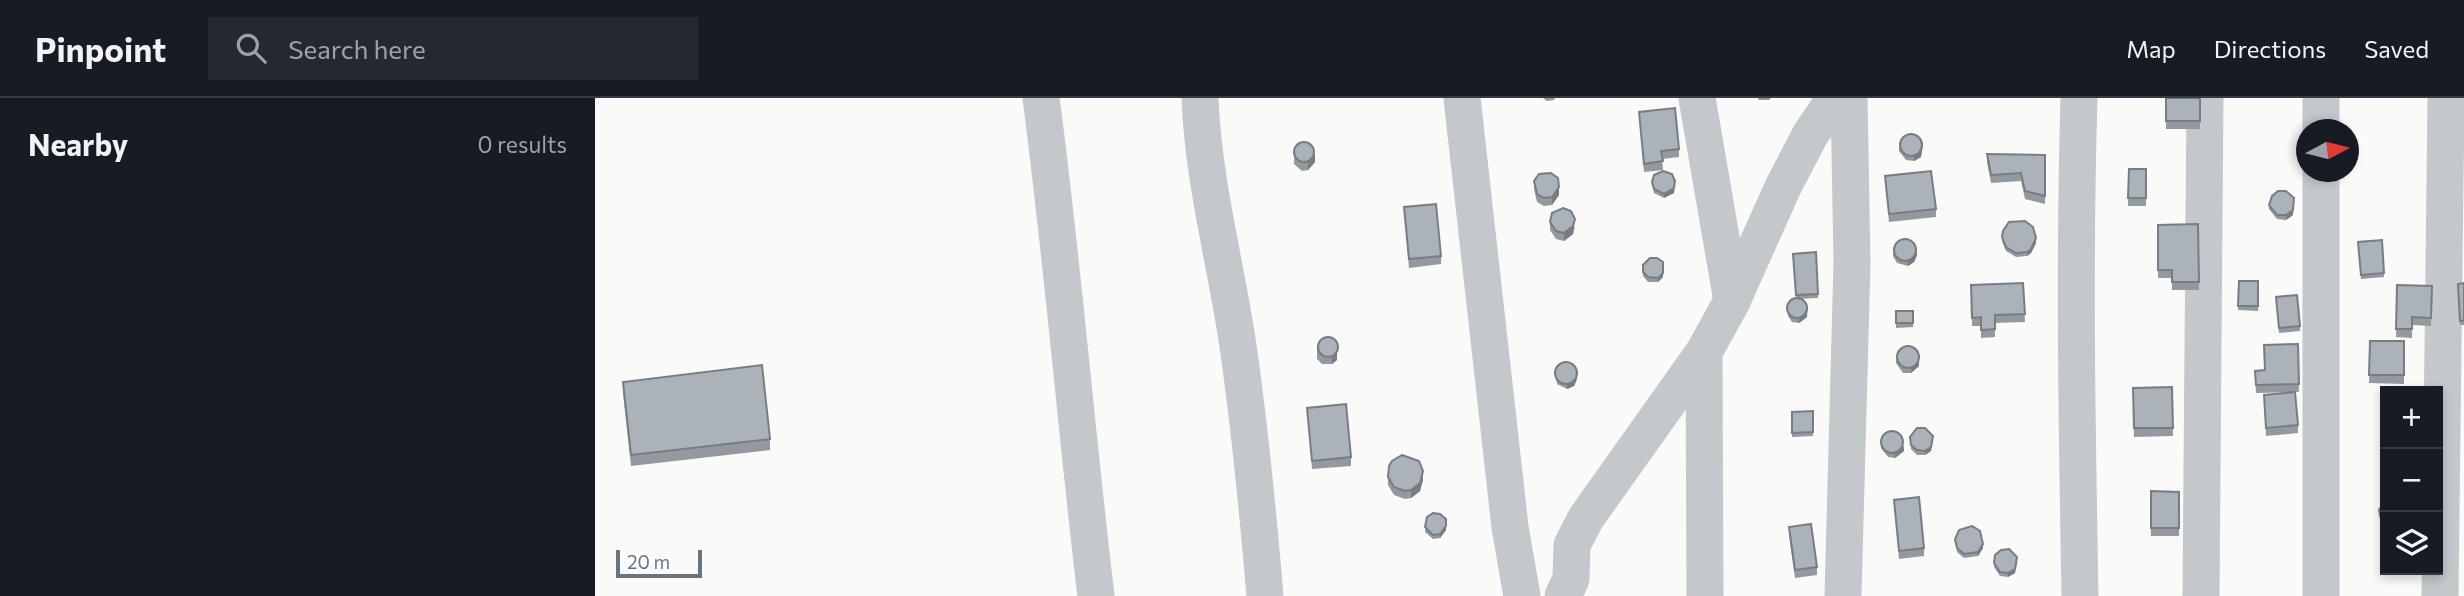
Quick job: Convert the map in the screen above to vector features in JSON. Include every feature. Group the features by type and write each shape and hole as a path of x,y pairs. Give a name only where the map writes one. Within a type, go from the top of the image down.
{"street":[{"path":"1041,98 1055,204 1096,596"},
{"path":"1200,98 1202,138 1238,346 1253,460 1265,596"},
{"path":"1462,98 1510,527 1522,596"},
{"path":"1697,98 1733,301"},
{"path":"1569,590 1572,545 1586,518 1704,352 1733,301 1783,187 1810,135 1835,98"},
{"path":"1843,596 1853,250 1849,98"},
{"path":"2078,98 2076,194 2080,596"},
{"path":"2201,596 2205,98"},
{"path":"2321,98 2321,119"},
{"path":"2440,596 2446,98"},
{"path":"2321,182 2321,596"},
{"path":"1704,352 1705,596"}],"building":[{"path":"2166,98 2200,98 2200,121 2166,121"},
{"path":"1675,108 1679,149 1661,151 1663,161 1644,164 1639,112"},
{"path":"1911,134 1919,137 1922,145 1919,153 1911,156 1903,153 1900,145 1903,137"},
{"path":"1304,142 1311,145 1314,152 1311,159 1304,162 1297,159 1294,152 1297,145"},
{"path":"1987,154 2045,155 2045,196 2025,191 2021,173 1991,175"},
{"path":"2129,169 2146,169 2146,198 2128,198"},
{"path":"1663,171 1672,174 1675,181 1674,188 1664,194 1654,189 1652,182 1654,175"},
{"path":"1931,171 1936,209 1889,214 1885,176"},
{"path":"1551,173 1558,178 1559,187 1552,197 1544,198 1537,194 1534,181 1539,174"},
{"path":"2278,191 2286,191 2294,198 2293,210 2286,215 2277,215 2269,205 2272,196"},
{"path":"1436,204 1441,256 1409,259 1404,207"},
{"path":"1563,208 1571,211 1575,219 1573,226 1564,233 1556,231 1550,222 1552,213"},
{"path":"2025,221 2033,227 2036,238 2027,252 2016,253 2006,247 2003,231 2009,222"},
{"path":"2198,224 2199,282 2172,282 2172,270 2158,270 2158,225"},
{"path":"1905,239 1913,242 1916,250 1913,258 1905,261 1897,258 1894,250 1897,242"},
{"path":"2382,240 2384,273 2361,275 2358,242"},
{"path":"1816,252 1818,294 1796,295 1793,254"},
{"path":"1650,258 1663,262 1663,273 1658,278 1648,277 1643,272 1643,265"},
{"path":"2239,281 2258,281 2258,306 2238,306"},
{"path":"2023,283 2025,314 1995,315 1995,329 1981,330 1981,317 1972,318 1971,285"},
{"path":"2464,283 2464,321 2460,321 2458,284"},
{"path":"2397,285 2432,286 2431,318 2412,317 2412,329 2396,329"},
{"path":"2297,295 2300,326 2279,328 2276,297"},
{"path":"1797,298 1804,301 1807,308 1804,315 1797,318 1790,315 1787,308 1790,301"},
{"path":"1896,311 1913,311 1913,323 1896,323"},
{"path":"1328,337 1335,340 1338,347 1335,354 1328,357 1321,354 1318,347 1321,340"},
{"path":"2370,341 2404,341 2404,375 2369,375"},
{"path":"2298,344 2299,384 2256,385 2255,371 2265,370 2264,345"},
{"path":"1908,346 1916,349 1919,357 1916,365 1908,368 1900,365 1897,357 1900,349"},
{"path":"1566,362 1574,365 1577,373 1574,381 1566,384 1558,381 1555,373 1558,365"},
{"path":"762,365 770,439 631,455 623,382"},
{"path":"2172,387 2173,428 2134,428 2133,388"},
{"path":"2295,392 2298,425 2266,428 2264,395"},
{"path":"1346,404 1351,457 1312,461 1307,408"},
{"path":"1813,411 1813,432 1792,433 1792,412"},
{"path":"1917,428 1925,428 1933,436 1931,447 1925,451 1917,450 1911,445 1910,437"},
{"path":"1892,431 1900,434 1903,442 1900,450 1892,453 1884,450 1881,442 1884,434"},
{"path":"1402,455 1419,461 1423,471 1420,483 1411,490 1394,487 1388,477 1392,461"},
{"path":"2151,491 2179,492 2179,528 2151,528"},
{"path":"1919,497 1924,548 1899,551 1894,500"},
{"path":"1433,513 1446,519 1446,526 1440,534 1433,535 1425,527 1427,517"},
{"path":"1811,524 1817,567 1795,570 1789,527"},
{"path":"1972,526 1980,531 1983,544 1978,552 1964,554 1957,548 1955,539 1959,530"},
{"path":"2009,549 2017,557 2015,569 2008,573 2000,572 1994,563 1995,555 2001,550"}]}
